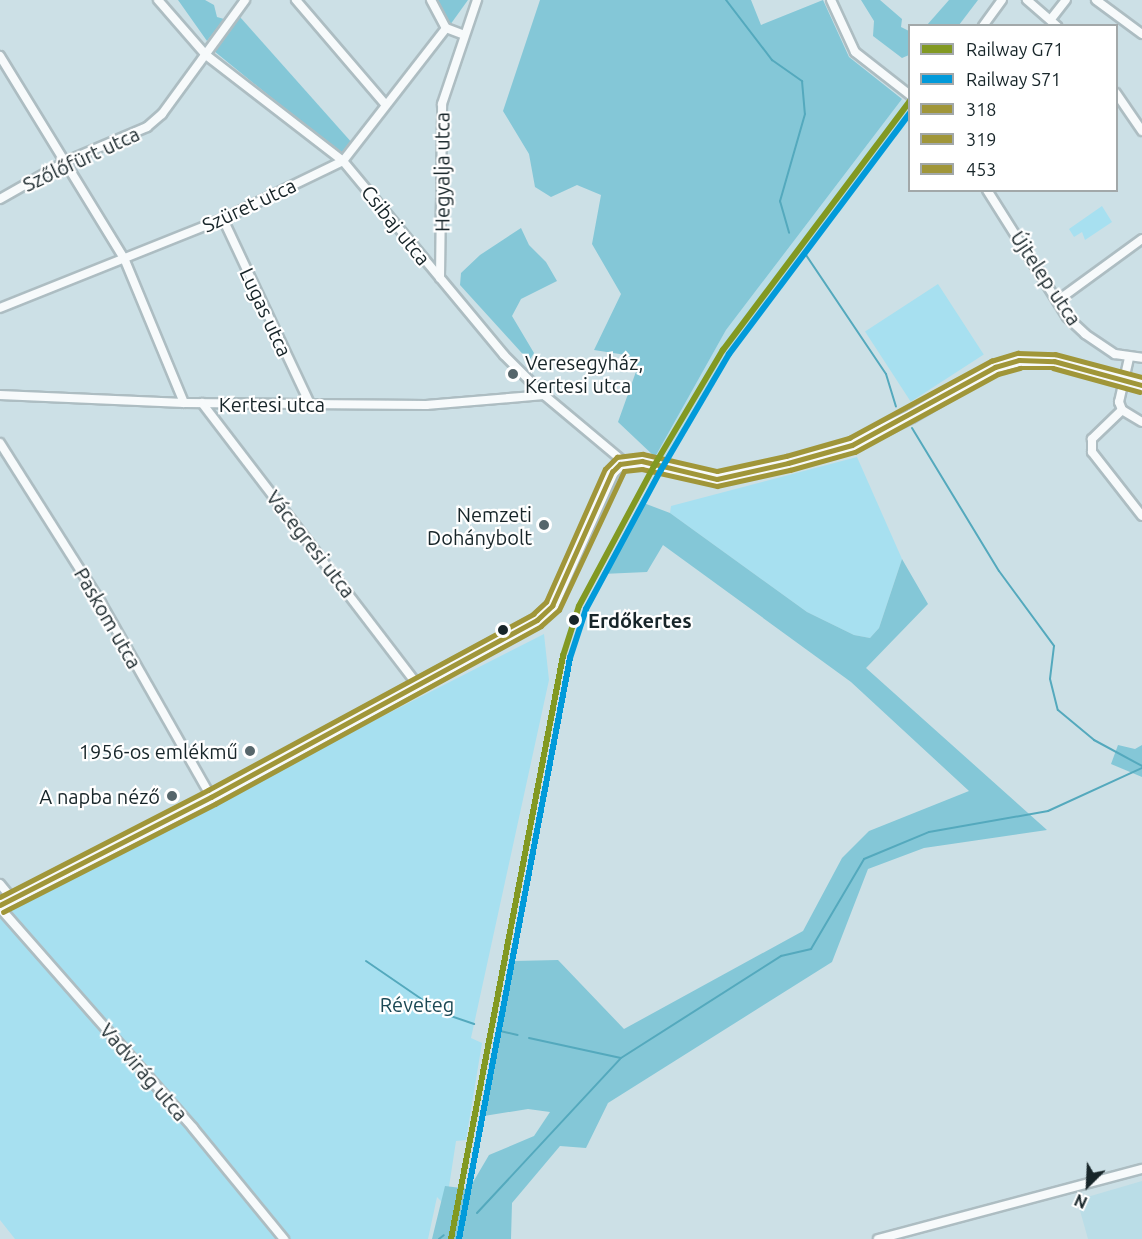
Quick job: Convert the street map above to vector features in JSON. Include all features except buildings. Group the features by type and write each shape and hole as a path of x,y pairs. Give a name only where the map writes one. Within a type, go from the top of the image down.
{"main road":[{"path":"0,906 506,640 549,611 612,471 624,462 642,462 717,479 797,461 852,445 911,416 995,367 1019,360 1054,361 1142,385"}],"street":[{"name":"Csibaj utca","path":"158,0 206,55 343,161 504,355 544,395 624,462"},
{"name":"Szőlőfürt utca","path":"0,199 67,161 147,127 162,114 245,0"},
{"path":"296,0 386,105"},
{"path":"431,0 446,28 464,35"},
{"name":"Hegyalja utca","path":"440,279 442,104 477,0"},
{"path":"831,0 855,52 908,94"},
{"path":"984,24 1002,0"},
{"path":"1027,0 1054,22 1066,0"},
{"path":"1096,0 1142,34"},
{"name":"Szüret utca","path":"0,308 223,219 343,161 446,28"},
{"path":"0,56 67,161 124,258 184,403"},
{"path":"1118,96 1142,130"},
{"name":"Újtelep utca","path":"988,192 1057,301 1085,334 1115,354 1129,358 1142,358"},
{"name":"Lugas utca","path":"223,219 309,404"},
{"path":"1057,301 1142,238"},
{"path":"1129,358 1122,380 1119,402 1122,410 1142,422"},
{"name":"Kertesi utca","path":"0,395 184,403 426,405 544,395"},
{"name":"Vácegresi utca","path":"202,403 418,686"},
{"path":"1122,410 1092,439 1092,452 1142,516"},
{"name":"Paskom utca","path":"0,443 100,603 211,797"},
{"path":"0,884 12,900"},
{"name":"Vadvirág utca","path":"0,906 193,1128 284,1239"},
{"path":"878,1239 1142,1169"}],"shaded area":[{"path":"178,0 205,0 214,5 217,17 224,19 207,41"},
{"path":"437,0 468,0 450,25"},
{"path":"540,0 751,0 761,25 823,0 849,57 902,99 726,330 655,457 618,422 638,366 626,355 594,350 621,294 592,244 601,195 577,185 551,197 535,187 529,154 503,111"},
{"path":"861,0 880,0 902,19 901,27 908,30 908,55 902,58 873,36 874,21"},
{"path":"949,0 978,0 960,24 928,24"},
{"path":"240,17 353,144 349,152 342,155 214,51"},
{"path":"902,99 908,105 908,115 723,365 669,462 655,457 726,330"},
{"path":"521,228 529,245 546,262 557,281 521,299 512,316 534,353 529,361 460,285 461,273 480,255"},
{"path":"641,502 670,513 807,612 854,635 870,638 879,628 902,559 928,604 866,668 1047,830 924,848 868,869 832,962 608,1103 586,1148 560,1146 512,1203 511,1239 432,1239 445,1186 469,1189 489,1155 534,1136 550,1112 528,1109 484,1116 514,961 558,960 624,1029 803,931 842,858 869,831 969,791 851,682 663,545 647,572 602,574"},
{"path":"1118,745 1135,749 1142,745 1142,777 1111,764"},
{"path":"1142,1181 1142,1239 1088,1239 1077,1200"}],"green space":[{"path":"1102,206 1112,222 1085,240 1082,232 1074,237 1069,229"},
{"path":"938,284 984,354 911,402 865,331"},
{"path":"857,457 902,559 879,628 870,638 854,635 807,612 670,513 671,506"},
{"name":"Réveteg","path":"544,634 549,680 471,1038 482,1043 466,1140 456,1141 446,1206 437,1197 428,1239 15,1239 0,1220 0,911"}],"waterway":[{"path":"726,0 772,60 802,81 805,114 780,201 789,233"},
{"path":"804,252 886,374 896,406"},
{"path":"912,428 999,571 1054,646 1050,679 1058,710 1094,740 1142,766"},
{"path":"529,1038 621,1058 781,956 811,949 864,859 929,832 1048,811 1142,768"},
{"path":"366,961 442,1013 474,1024"},
{"path":"500,1031 518,1035"},
{"path":"477,1213 620,1059"},
{"path":"439,1239 444,1235"}],"rail line":[{"name":"G71","path":"451,1239 563,656 579,606 654,466 723,350 908,104"},
{"name":"S71","path":"459,1239 570,658 586,609 661,470 729,354 908,116"}],"transit line":[{"name":"453","path":"0,897 208,790 533,614 546,602 605,469 617,457 643,454 717,471 786,456 849,438 991,361 1018,353 1055,354 1142,377"},
{"name":"318","path":"0,905 211,797 537,620 552,606 612,472 620,464 642,461 717,479 788,463 852,445 995,367 1019,360 1054,361 1142,385"},
{"name":"319","path":"3,912 215,804 541,626 559,610 624,471 642,469 717,486 790,470 855,452 998,374 1020,368 1053,368 1140,392"}],"place":[{"name":"Veresegyház, Kertesi utca","path":"513,374"},
{"name":"Nemzeti Dohánybolt","path":"544,525"},
{"name":"Erdőkertes","path":"574,620"},
{"name":"1956-os emlékmű","path":"250,751"},
{"name":"A napba néző","path":"172,796"}]}
